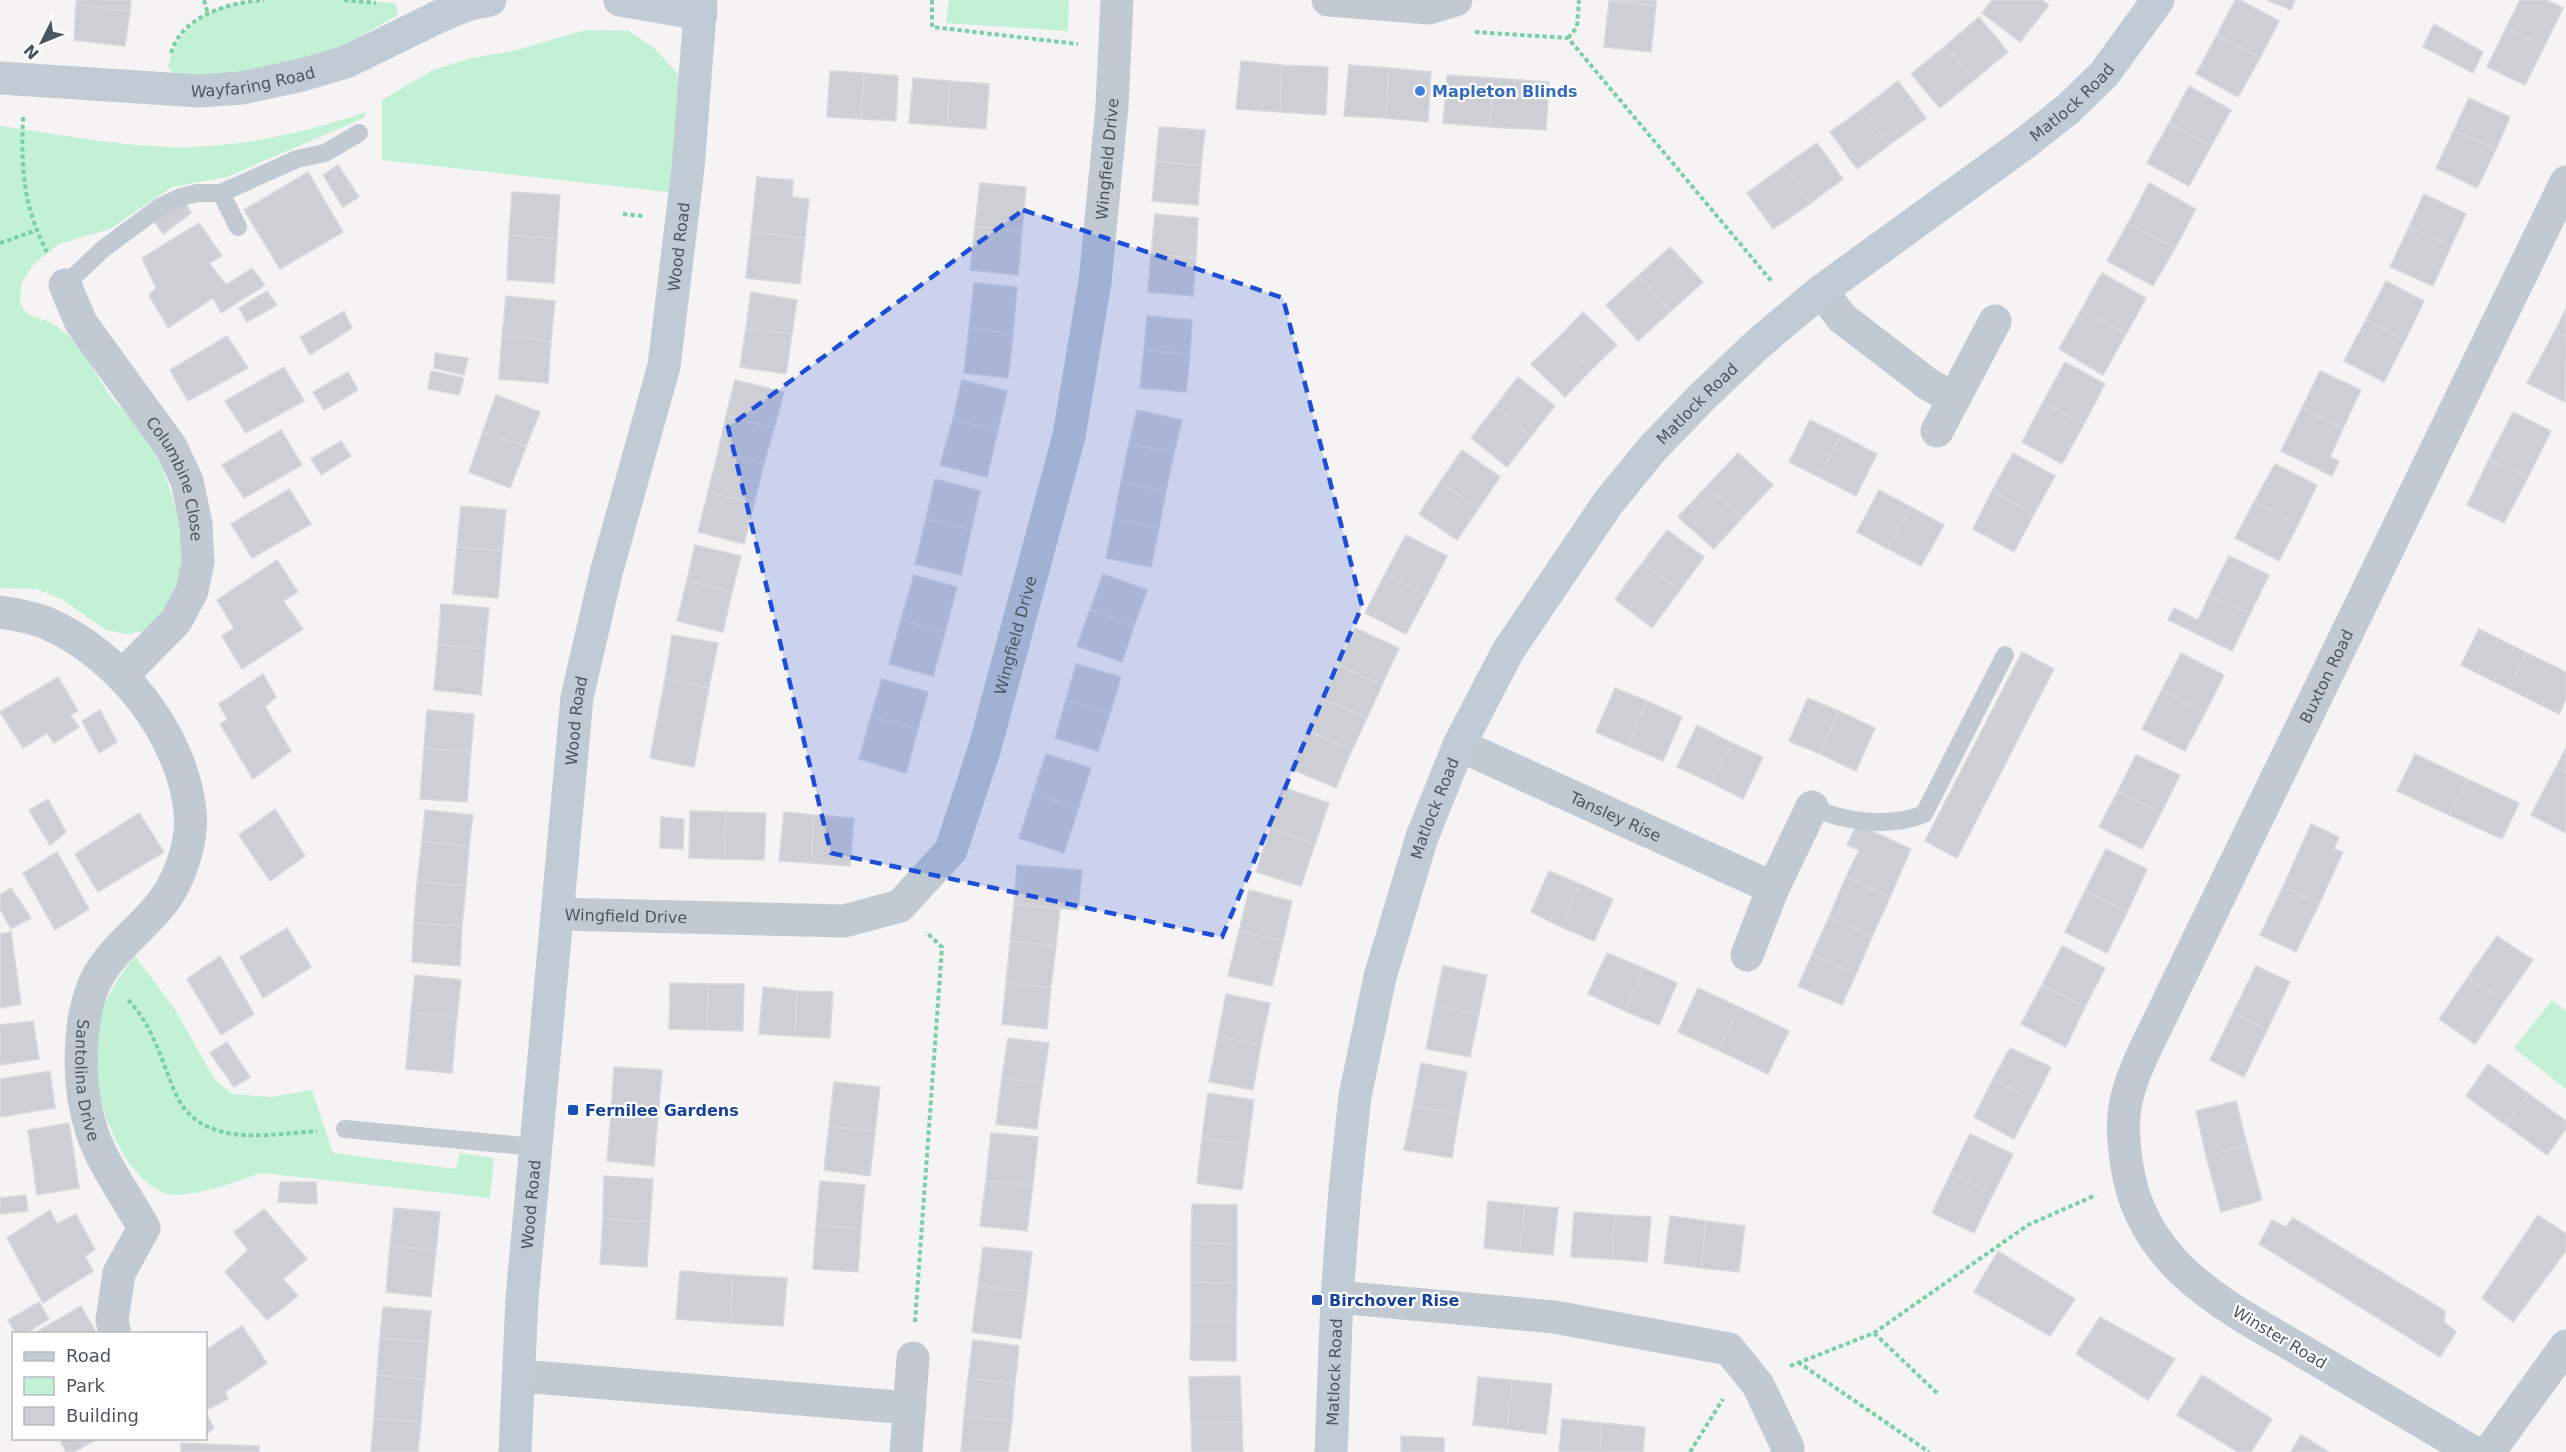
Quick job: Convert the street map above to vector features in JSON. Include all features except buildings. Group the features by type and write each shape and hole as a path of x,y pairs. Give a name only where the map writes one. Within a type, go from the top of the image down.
{"street":[{"name":"Wayfaring Road","path":"13,80 168,90 199,91 242,88 302,75 346,62 440,16 469,4 490,0"},
{"path":"620,0 701,7"},
{"name":"Wingfield Drive","path":"557,914 844,921 900,906 951,850 985,747 1069,436 1095,282 1112,106 1117,0"},
{"path":"1328,0 1429,8 1450,2"},
{"name":"Matlock Road","path":"1331,1452 1337,1298 1355,1096 1380,978 1422,837 1459,745 1508,651 1608,503 1652,449 1702,397 1759,343 1809,301 2068,109 2104,74 2158,0"},
{"name":"Wood Road","path":"515,1452 522,1298 577,697 592,625 664,366 686,189 701,7"},
{"name":"Buxton Road","path":"2129,1181 2125,1152 2125,1107 2136,1073 2168,1002 2566,182"},
{"name":"Columbine Close","path":"65,285 81,323 171,447 187,481 196,524 198,562 192,591 176,621 123,675"},
{"path":"1809,301 1842,318 1928,384 1954,399"},
{"path":"1937,431 1995,321"},
{"name":"Santolina Drive","path":"0,612 24,616 45,623 99,654 123,675 162,730 177,757 186,785 191,814 189,837 182,864 172,888 100,972 90,995 80,1053 85,1100 92,1132 144,1228 119,1273 112,1320 115,1332"},
{"name":"Tansley Rise","path":"1459,745 1773,888"},
{"path":"1747,955 1773,888 1812,807"},
{"name":"Winster Road","path":"2129,1181 2140,1213 2151,1234 2171,1260 2203,1290 2473,1452"},
{"path":"1337,1298 1554,1317 1729,1349 1758,1385 1788,1448 1787,1452"},
{"path":"2490,1452 2566,1346"},
{"path":"906,1452 913,1359"},
{"path":"520,1376 910,1408"}],"lane":[{"path":"65,285 103,249 160,207 189,195 221,193 273,168 320,161 325,153 359,133"},
{"path":"221,193 238,227"},
{"path":"1812,807 1832,817 1858,821 1912,819 1924,814 2005,655"},
{"path":"345,1129 535,1147"}],"path":[{"path":"204,0 207,14"},
{"path":"168,90 168,67 172,49 187,28 207,14 250,1 264,0"},
{"path":"344,0 387,3"},
{"path":"932,0 932,27 1114,48"},
{"path":"1568,38 1577,27 1579,0"},
{"path":"1450,2 1459,32 1568,38 1809,301"},
{"path":"13,80 23,182 30,217 65,285"},
{"path":"0,243 37,231"},
{"path":"900,906 942,947 913,1359"},
{"path":"100,972 136,1008 146,1024 181,1104 192,1116 209,1127 232,1135 266,1135 345,1129"},
{"path":"1690,1452 1727,1392 1758,1385 1798,1362 1874,1333 2028,1225 2129,1181"},
{"path":"1874,1333 1937,1393"},
{"path":"1798,1362 1929,1452"}],"highlighted area":[{"path":"1023,210 1283,298 1362,606 1222,937 831,853 728,427"}],"green space":[{"path":"264,0 344,0 396,3 398,15 345,45 289,67 179,80 168,67 173,50 191,25 216,10 231,5"},
{"path":"949,0 1069,0 1068,31 946,23"},
{"path":"586,30 629,31 654,48 678,74 681,111 676,193 382,160 382,100 433,70 472,58 513,51"},
{"path":"366,112 364,118 227,177 172,187 110,229 59,244 34,264 21,284 20,302 26,313 51,323 72,339 114,401 132,417 145,434 162,467 175,506 180,525 182,560 179,577 172,594 149,630 127,634 106,630 63,600 37,589 0,588 0,126 145,146 191,147 214,146 280,136"},
{"path":"135,956 174,1008 215,1080 232,1094 272,1097 312,1090 333,1153 456,1169 460,1153 494,1158 490,1198 261,1173 199,1192 174,1195 156,1189 136,1172 118,1144 104,1109 96,1072 95,1053 101,1015 114,987"},
{"path":"2552,1000 2566,1011 2566,1089 2514,1048"}],"place":[{"name":"Mapleton Blinds","path":"1420,91"},
{"name":"Fernilee Gardens","path":"573,1110"},
{"name":"Birchover Rise","path":"1317,1300"}]}
